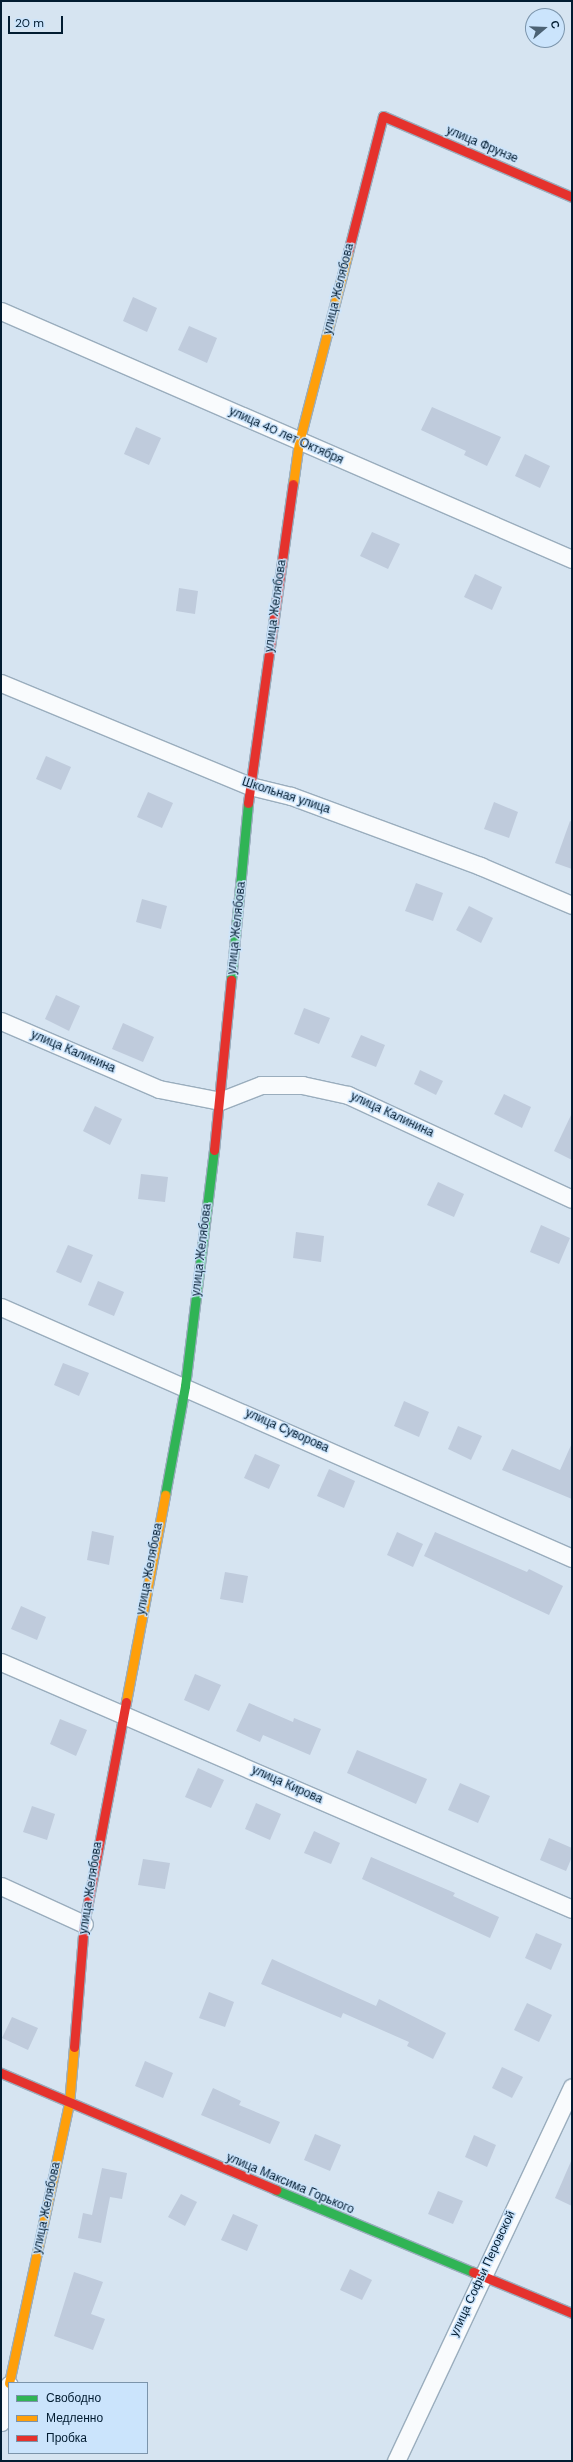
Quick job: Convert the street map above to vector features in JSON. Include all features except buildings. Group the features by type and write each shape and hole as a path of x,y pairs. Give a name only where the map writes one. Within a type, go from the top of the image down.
{"street":[{"name":"улица Фрунзе","path":"383,116 572,197"},
{"name":"улица Желябова","path":"9,2382 69,2104 84,1924 122,1713 185,1386 220,1101 250,786 299,442 383,116"},
{"name":"улица 40 лет Октября","path":"1,311 299,442 572,559"},
{"name":"Школьная улица","path":"1,683 250,786 291,796 473,863 572,905"},
{"name":"улица Калинина","path":"1,1021 159,1090 220,1101 261,1085 302,1085 348,1095 572,1199"},
{"name":"улица Суворова","path":"1,1307 185,1386 572,1558"},
{"name":"улица Кирова","path":"1,1662 122,1713 572,1909"},
{"path":"1,1886 84,1924"},
{"name":"улица Максима Горького","path":"1,2073 69,2104 572,2313"},
{"name":"улица Софьи Перовской","path":"396,2461 481,2276 572,2087"},
{"name":"улица Желябова","path":"1,2422 8,2389"}],"traffic: fast":[{"path":"231,980 248,803"},
{"path":"165,1495 185,1386 214,1150"},
{"path":"276,2190 473,2272"}],"traffic: slow":[{"path":"293,484 299,442 348,252"},
{"path":"126,1702 165,1495"},
{"path":"9,2382 69,2104 74,2047"}],"traffic: jam":[{"path":"348,252 383,116 572,197"},
{"path":"248,803 293,484"},
{"path":"214,1150 231,980"},
{"path":"74,2047 84,1924 126,1702"},
{"path":"1,2073 276,2190"},
{"path":"473,2272 572,2313"}]}
